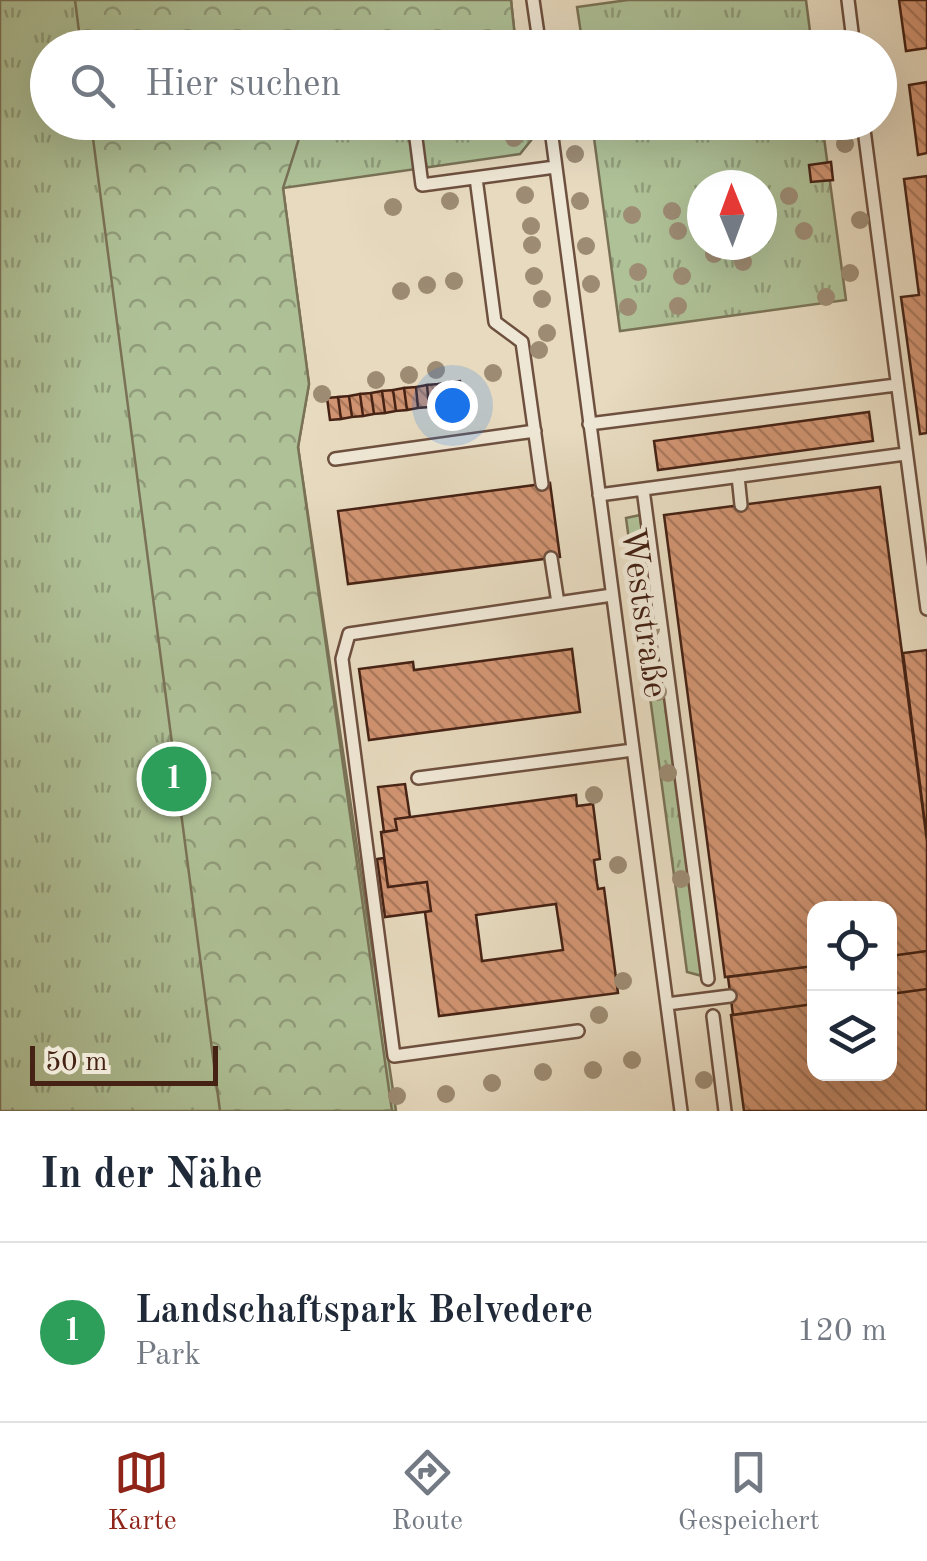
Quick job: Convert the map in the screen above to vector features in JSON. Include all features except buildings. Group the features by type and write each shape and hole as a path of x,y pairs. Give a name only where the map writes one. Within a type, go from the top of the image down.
{"lane":[{"path":"533,0 537,30"},
{"path":"848,0 852,30"},
{"path":"415,140 422,185 556,167"},
{"name":"Weststraße","path":"552,140 682,1111"},
{"path":"865,140 927,609"},
{"path":"476,178 495,322 522,342 542,484"},
{"path":"589,424 896,385"},
{"path":"336,459 535,431"},
{"path":"599,494 905,454"},
{"path":"738,476 742,505"},
{"path":"644,489 708,979"},
{"path":"552,558 558,603"},
{"path":"578,1031 394,1056 342,659 348,634 612,595"},
{"path":"418,778 633,750"},
{"path":"668,1004 730,996"},
{"path":"713,1016 726,1111"}],"green space":[{"path":"0,0 511,0 514,30 30,30 30,140 531,140 520,154 283,188 309,384 298,447 396,1111 0,1111"},
{"path":"75,0 511,0 514,30 79,30"},
{"path":"628,0 806,0 810,30 580,30 577,7"},
{"path":"93,140 299,140 283,188 309,384 298,447 392,1111 220,1111"},
{"path":"594,140 824,140 846,300 620,331"},
{"path":"640,515 702,976 687,972 626,518"}],"place":[{"name":"Landschaftspark Belvedere","path":"174,779"}]}
